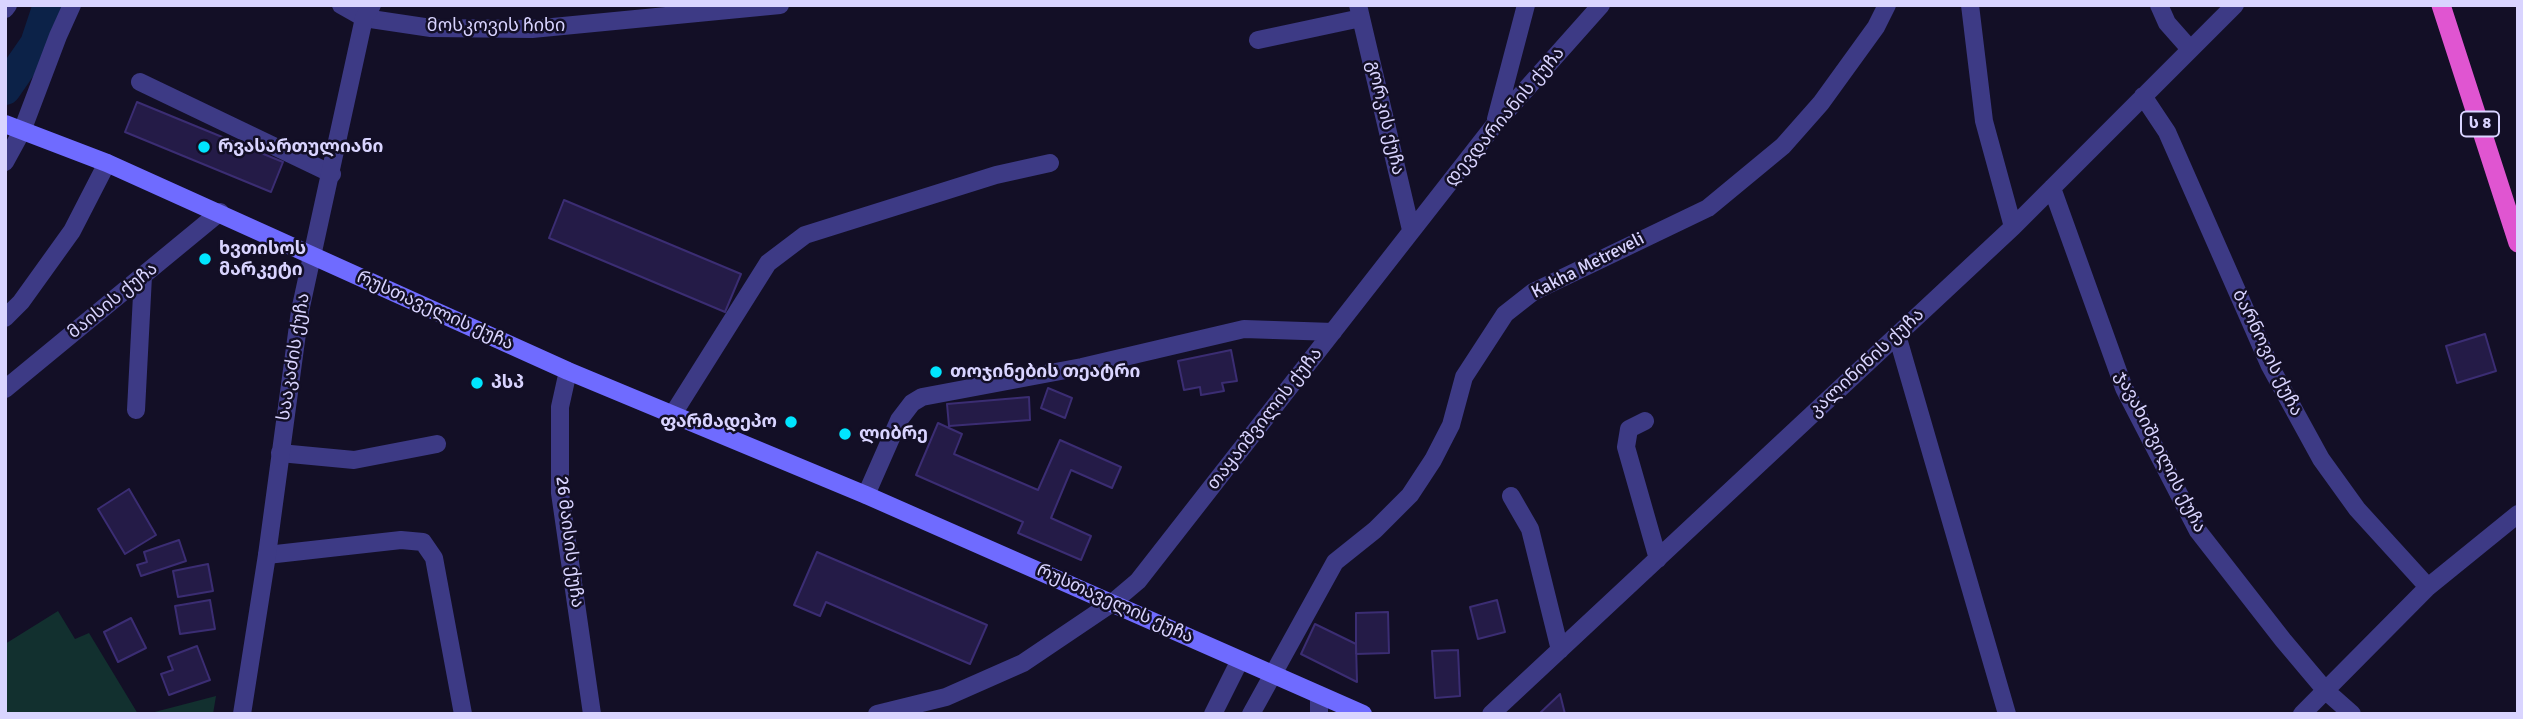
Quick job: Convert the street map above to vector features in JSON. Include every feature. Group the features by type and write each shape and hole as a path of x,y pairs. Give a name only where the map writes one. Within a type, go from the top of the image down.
{"highway":[{"name":"ს 8","path":"2441,5 2518,243"}],"main road":[{"name":"რუსთაველის ქუჩა","path":"15,128 107,163 220,212 568,371 866,495 1363,714"}],"street":[{"path":"5,162 15,128 72,5"},
{"name":"მოსკოვის ჩიხი","path":"341,5 430,28 532,29 780,5"},
{"path":"1496,123 1527,5"},
{"name":"დევდარიანის ქუჩა","path":"1412,230 1496,123 1601,5"},
{"name":"Kakha Metreveli","path":"1251,714 1335,562 1375,530 1410,495 1433,460 1451,425 1464,377 1505,314 1533,292 1708,208 1783,146 1821,103 1876,27 1887,5"},
{"path":"1970,5 1984,121 2013,227"},
{"path":"2159,5 2166,23 2190,49"},
{"name":"კალინინის ქუჩა","path":"1491,714 2013,227 2235,5"},
{"name":"სააკაძის ქუჩა","path":"242,714 300,311 368,12"},
{"path":"1258,40 1360,12"},
{"name":"გორკის ქუჩა","path":"1360,12 1412,230"},
{"path":"140,82 332,174"},
{"name":"ბარნოვის ქუჩა","path":"2143,96 2167,132 2270,366 2321,460 2357,509 2428,587"},
{"path":"5,318 21,302 72,231 107,163"},
{"path":"673,414 768,263 805,235 996,175 1050,163"},
{"name":"ჯავახიშვილის ქუჩა","path":"2052,188 2124,388 2198,531 2283,640 2326,691 2352,714"},
{"name":"მაისის ქუჩა","path":"5,390 220,212"},
{"name":"თაყაიშვილის ქუჩა","path":"877,714 946,697 1023,663 1112,603 1138,581 1412,230"},
{"path":"136,410 144,276"},
{"path":"866,495 899,420 912,403 922,397 1082,368 1244,329 1334,331"},
{"path":"1897,335 2007,714"},
{"name":"26 მაისის ქუჩა","path":"568,371 560,407 560,493 592,714"},
{"path":"1645,421 1629,429 1626,447 1658,559"},
{"path":"280,453 354,460 437,444"},
{"path":"1511,496 1530,529 1560,650"},
{"path":"2302,714 2428,587 2518,514"},
{"path":"267,555 401,540 423,542 434,558 463,714"},
{"path":"1213,714 1240,660"},
{"path":"1319,695 1319,714"}],"green space":[{"path":"58,611 75,639 89,633 138,714 5,714 5,644"},
{"path":"216,696 213,714 147,714"}],"building":[{"name":"რვასართულიანი","path":"137,102 283,162 271,192 125,132"},
{"path":"564,200 741,274 725,312 549,238"},
{"path":"2485,334 2496,371 2457,383 2446,346"},
{"path":"1231,350 1237,381 1222,383 1224,391 1201,395 1200,387 1184,390 1178,361"},
{"path":"1048,388 1072,398 1065,418 1041,408"},
{"path":"1029,397 1030,420 949,426 947,404"},
{"path":"938,423 962,434 954,454 1038,490 1060,440 1121,467 1112,488 1071,470 1051,518 1091,536 1081,560 1018,533 1023,522 916,475"},
{"path":"129,489 156,535 125,554 98,509"},
{"path":"179,540 186,561 141,576 137,565 147,562 144,552"},
{"path":"817,552 987,625 970,664 826,602 820,616 794,605"},
{"path":"208,564 213,591 178,597 173,571"},
{"path":"210,600 215,629 180,634 175,606"},
{"path":"1497,600 1505,632 1478,639 1470,607"},
{"path":"1388,612 1389,653 1356,654 1356,613"},
{"path":"131,618 146,648 118,662 104,632"},
{"path":"1315,624 1356,644 1357,682 1301,654"},
{"path":"197,646 210,680 169,695 161,674 173,670 168,657"},
{"path":"1458,650 1460,696 1435,698 1432,651"},
{"path":"1560,694 1565,714 1539,714"}],"waterway":[{"path":"5,89 36,44 49,5"}],"place":[{"name":"რვასართულიანი","path":"204,147"},
{"name":"ხვთისოს მარკეტი","path":"205,259"},
{"name":"თოჯინების თეატრი","path":"936,372"},
{"name":"პსპ","path":"477,383"},
{"name":"ფარმადეპო","path":"791,422"},
{"name":"ლიბრე","path":"845,434"}]}
